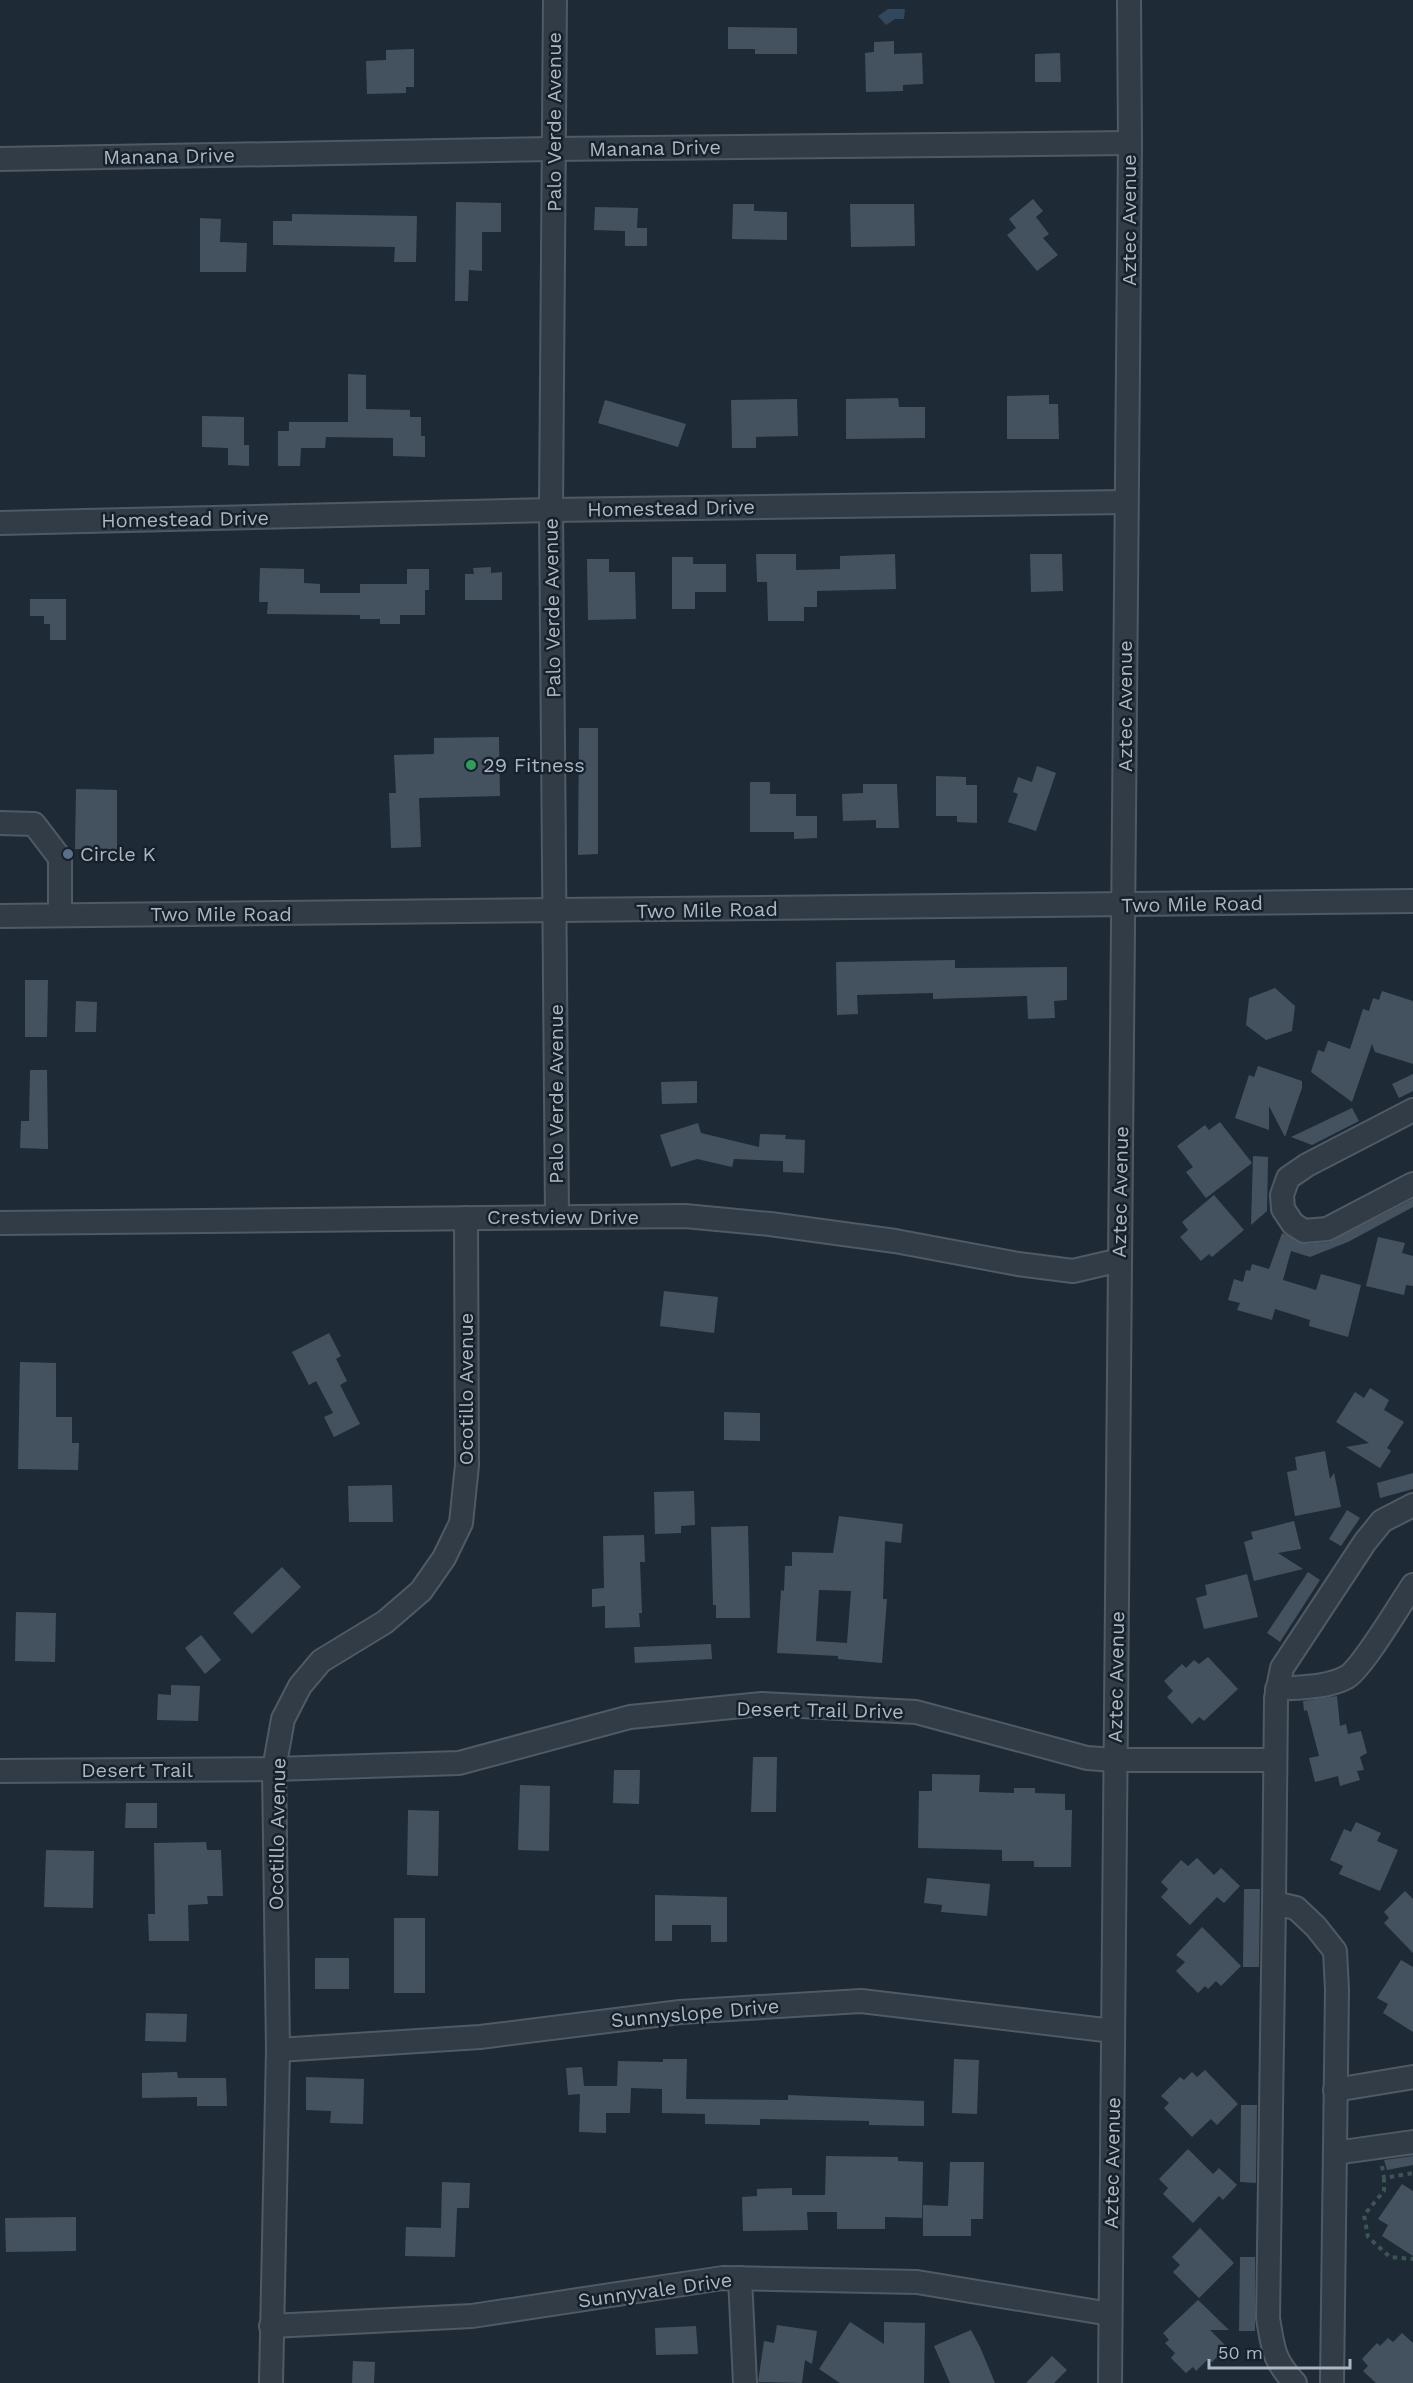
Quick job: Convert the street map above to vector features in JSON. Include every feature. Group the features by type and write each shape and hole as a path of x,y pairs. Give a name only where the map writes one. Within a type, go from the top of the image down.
{"street":[{"name":"Palo Verde Avenue","path":"555,0 551,510 557,1216"},
{"name":"Aztec Avenue","path":"1110,2383 1130,143 1129,0"},
{"name":"Manana Drive","path":"0,159 553,149 1130,143"},
{"name":"Homestead Drive","path":"0,523 551,510 1126,502"},
{"path":"0,823 34,824 60,858 60,914"},
{"name":"Two Mile Road","path":"0,916 1413,901"},
{"path":"1413,1110 1307,1165 1288,1178 1282,1195 1283,1209 1293,1224 1304,1231 1327,1229 1413,1184"},
{"name":"Crestview Drive","path":"0,1223 685,1216 895,1240 1018,1264 1073,1271 1120,1260"},
{"name":"Ocotillo Avenue","path":"271,2383 278,2050 274,1769 283,1719 300,1686 321,1661 385,1622 421,1591 444,1558 461,1523 467,1465 466,1218"},
{"path":"1295,2383 1280,2367 1273,2347 1268,2318 1274,1760 1277,1689 1282,1668 1365,1542 1382,1521 1413,1505"},
{"path":"1277,1689 1326,1684 1347,1677 1360,1663 1413,1585"},
{"name":"Desert Trail Drive","path":"274,1769 459,1763 630,1717 762,1704 916,1712 1087,1758 1274,1760"},
{"name":"Desert Trail","path":"0,1771 274,1769"},
{"path":"1274,1904 1296,1908 1316,1927 1335,1951 1332,2383"},
{"name":"Sunnyslope Drive","path":"278,2050 480,2037 680,2012 861,2001 1113,2031"},
{"path":"1335,2090 1413,2077"},
{"path":"1335,2153 1413,2142"},
{"name":"Sunnyvale Drive","path":"271,2326 472,2316 723,2278 917,2282 1110,2314"},
{"path":"740,2278 745,2383"}],"path":[{"path":"1379,2146 1384,2191 1364,2216 1368,2237 1390,2257 1413,2259"},
{"path":"1384,2178 1413,2173"}],"water":[{"path":"888,9 905,9 904,19 895,19 886,25 878,16"}],"building":[{"path":"728,27 797,28 797,54 755,54 755,49 728,49"},
{"path":"894,41 894,54 922,53 923,84 903,85 903,91 866,92 865,53 874,52 874,42"},
{"path":"414,49 414,87 406,87 406,93 367,94 366,61 386,60 386,50"},
{"path":"1060,53 1061,82 1035,82 1035,54"},
{"path":"1033,199 1043,211 1036,217 1049,234 1043,238 1058,255 1037,271 1007,235 1016,228 1009,219"},
{"path":"456,202 501,203 501,232 482,232 482,271 469,270 468,301 455,301"},
{"path":"733,204 754,204 754,211 787,212 787,240 732,239"},
{"path":"850,204 914,204 915,246 851,247"},
{"path":"595,207 638,208 637,228 647,228 647,246 625,246 625,231 594,230"},
{"path":"292,214 417,216 416,262 394,262 395,247 273,245 273,221 292,221"},
{"path":"200,218 221,219 220,242 247,243 246,272 200,272"},
{"path":"348,374 366,375 366,409 410,410 410,417 421,417 421,436 425,436 425,457 393,456 393,438 326,437 325,448 301,448 300,466 278,466 278,431 289,431 289,422 348,422"},
{"path":"1049,395 1049,404 1058,404 1059,439 1007,439 1007,396"},
{"path":"898,398 899,407 925,407 925,438 846,439 846,399"},
{"path":"797,399 798,436 756,437 756,448 732,448 731,400"},
{"path":"605,400 686,424 678,447 598,423"},
{"path":"202,416 244,417 244,445 249,445 249,466 228,465 228,448 202,447"},
{"path":"756,554 796,554 796,570 840,569 840,556 895,554 896,589 817,591 817,607 804,607 804,621 768,621 767,582 757,582"},
{"path":"1030,554 1062,554 1063,591 1031,592"},
{"path":"672,557 693,557 693,564 726,564 726,592 695,592 695,609 672,609"},
{"path":"587,559 609,559 609,572 635,572 636,619 588,620"},
{"path":"491,567 491,573 502,572 502,600 465,600 465,574 474,574 473,568"},
{"path":"260,568 304,569 304,583 320,584 320,593 360,593 360,584 407,584 407,569 429,569 429,590 425,590 425,615 400,615 400,624 380,624 380,619 360,619 360,615 267,614 268,602 259,602"},
{"path":"30,599 66,599 66,640 50,640 50,624 44,624 44,616 30,616"},
{"path":"579,728 598,728 598,854 578,855"},
{"path":"499,737 500,796 419,798 421,847 391,848 389,793 396,793 394,755 434,754 434,738"},
{"path":"1037,766 1056,773 1036,831 1008,822 1018,794 1013,792 1018,777 1032,782"},
{"path":"936,776 966,777 966,785 977,785 977,823 957,822 957,816 936,816"},
{"path":"750,782 770,782 770,794 796,794 796,816 817,816 817,838 794,839 794,832 750,832"},
{"path":"863,784 897,784 899,828 876,828 876,820 843,821 842,794 863,793"},
{"path":"76,789 117,790 117,849 75,849"},
{"path":"955,960 955,968 1067,967 1067,1000 1054,1001 1055,1018 1028,1019 1027,996 933,999 933,993 857,995 858,1014 837,1015 836,962"},
{"path":"25,980 48,980 47,1037 25,1037"},
{"path":"1275,988 1295,1006 1292,1031 1266,1040 1246,1025 1249,998"},
{"path":"1382,991 1413,1001 1413,1064 1375,1052 1372,1044 1352,1102 1311,1072 1318,1050 1324,1052 1328,1041 1350,1049 1363,1009 1369,1011 1373,998 1379,1000"},
{"path":"76,1001 97,1002 96,1032 75,1032"},
{"path":"1258,1066 1302,1081 1302,1088 1285,1137 1269,1106 1269,1130 1235,1118 1249,1075 1254,1077"},
{"path":"30,1070 47,1070 48,1149 20,1148 21,1121 29,1121"},
{"path":"1413,1074 1413,1091 1399,1098 1392,1084"},
{"path":"697,1081 697,1103 662,1104 661,1082"},
{"path":"1352,1108 1359,1121 1312,1145 1291,1137"},
{"path":"1220,1122 1252,1163 1206,1198 1186,1172 1193,1167 1177,1146 1205,1125 1209,1130"},
{"path":"698,1123 701,1133 759,1147 760,1134 786,1135 785,1139 805,1140 804,1173 783,1172 783,1161 734,1159 732,1167 697,1159 671,1167 660,1135"},
{"path":"1253,1156 1268,1157 1267,1211 1251,1225"},
{"path":"1214,1195 1244,1230 1212,1257 1209,1254 1201,1261 1180,1237 1188,1230 1182,1222"},
{"path":"1413,1199 1413,1207 1348,1242 1310,1257 1291,1251 1283,1280 1316,1290 1321,1274 1361,1285 1348,1337 1309,1326 1310,1320 1275,1309 1272,1320 1237,1310 1240,1303 1228,1300 1234,1279 1243,1282 1246,1270 1250,1271 1252,1264 1269,1269 1282,1233 1304,1244 1329,1242"},
{"path":"1378,1237 1405,1243 1402,1253 1413,1256 1413,1286 1406,1285 1404,1295 1366,1286"},
{"path":"664,1291 718,1297 714,1333 660,1326"},
{"path":"329,1333 341,1356 336,1359 347,1381 340,1385 360,1424 334,1437 324,1417 333,1413 316,1381 309,1385 292,1352"},
{"path":"20,1362 56,1363 56,1417 72,1417 72,1443 79,1443 78,1470 18,1469"},
{"path":"1370,1388 1389,1400 1384,1410 1404,1422 1387,1448 1391,1451 1380,1468 1346,1447 1369,1443 1336,1422 1355,1392 1364,1398"},
{"path":"724,1412 760,1413 760,1441 724,1440"},
{"path":"1325,1451 1330,1479 1334,1473 1341,1507 1295,1516 1287,1472 1297,1470 1295,1457"},
{"path":"1413,1473 1413,1489 1380,1498 1377,1483"},
{"path":"392,1485 393,1522 349,1522 348,1486"},
{"path":"694,1491 695,1525 681,1526 681,1533 655,1534 654,1492"},
{"path":"1347,1510 1360,1518 1341,1546 1329,1539"},
{"path":"839,1516 903,1524 901,1543 885,1541 883,1599 887,1599 882,1663 838,1659 838,1656 777,1653 781,1590 784,1591 785,1566 792,1566 792,1552 833,1553","holes":["819,1590 851,1591 847,1643 816,1641"]},
{"path":"1294,1521 1301,1549 1278,1553 1303,1569 1254,1581 1244,1542 1253,1539 1251,1532"},
{"path":"748,1526 750,1618 716,1618 716,1605 713,1605 711,1527"},
{"path":"644,1535 645,1562 640,1562 642,1613 639,1613 640,1627 605,1628 605,1606 592,1607 592,1589 604,1588 603,1536"},
{"path":"282,1567 301,1587 252,1634 233,1613"},
{"path":"1308,1572 1320,1580 1280,1642 1267,1633"},
{"path":"1247,1574 1258,1617 1204,1629 1196,1598 1207,1595 1205,1585"},
{"path":"16,1612 56,1613 55,1662 15,1661"},
{"path":"201,1635 221,1660 205,1674 185,1648"},
{"path":"711,1644 712,1659 635,1663 634,1647"},
{"path":"1208,1657 1238,1689 1204,1721 1199,1717 1192,1724 1167,1697 1173,1691 1164,1681 1182,1664 1186,1668 1194,1660 1199,1664"},
{"path":"171,1685 200,1686 198,1721 157,1720 158,1694 171,1695"},
{"path":"1337,1696 1340,1726 1346,1724 1348,1734 1361,1731 1367,1753 1360,1757 1364,1770 1357,1771 1360,1780 1340,1786 1338,1776 1315,1782 1309,1758 1319,1756 1307,1710 1304,1711 1303,1701"},
{"path":"753,1757 777,1757 776,1812 751,1812"},
{"path":"614,1770 640,1770 639,1804 613,1803"},
{"path":"932,1774 980,1775 979,1792 1014,1793 1014,1788 1035,1788 1035,1793 1065,1794 1065,1810 1072,1810 1071,1867 1034,1867 1034,1861 1002,1861 1002,1850 918,1848 919,1791 932,1791"},
{"path":"520,1785 550,1786 549,1851 518,1850"},
{"path":"126,1803 157,1803 157,1828 125,1828"},
{"path":"408,1810 439,1811 438,1876 407,1875"},
{"path":"1356,1822 1381,1833 1377,1841 1398,1850 1380,1891 1339,1874 1343,1866 1330,1860 1344,1829 1351,1832"},
{"path":"206,1842 207,1850 221,1850 223,1896 207,1896 208,1904 188,1905 189,1941 149,1941 148,1914 155,1914 154,1843"},
{"path":"46,1850 94,1851 93,1908 44,1907"},
{"path":"1197,1858 1214,1875 1221,1868 1240,1886 1224,1903 1217,1897 1190,1925 1161,1897 1168,1889 1161,1882 1181,1860 1188,1866"},
{"path":"927,1878 990,1884 987,1916 941,1912 942,1905 924,1903"},
{"path":"1244,1889 1260,1889 1259,1967 1243,1967"},
{"path":"1405,1891 1413,1899 1413,1953 1384,1923 1389,1918 1384,1912"},
{"path":"655,1895 727,1897 727,1942 711,1942 711,1925 672,1925 672,1941 655,1941"},
{"path":"394,1918 425,1918 425,1993 394,1993"},
{"path":"1202,1927 1241,1966 1221,1986 1216,1981 1208,1989 1205,1986 1198,1993 1176,1971 1185,1962 1176,1955"},
{"path":"315,1958 349,1958 349,1989 315,1989"},
{"path":"1401,1960 1413,1967 1413,2032 1383,2013 1388,2004 1377,1998"},
{"path":"146,2013 187,2014 186,2042 145,2041"},
{"path":"663,2059 687,2059 686,2099 788,2100 788,2095 924,2101 924,2126 869,2125 869,2121 760,2119 760,2125 705,2124 705,2114 662,2113 662,2089 631,2088 630,2113 606,2113 606,2133 579,2132 580,2094 568,2095 566,2068 582,2067 584,2086 617,2086 618,2061 663,2062"},
{"path":"954,2059 979,2060 977,2114 952,2113"},
{"path":"1205,2070 1238,2104 1217,2125 1211,2119 1192,2137 1164,2108 1169,2103 1161,2096 1180,2077 1184,2080 1192,2072 1197,2077"},
{"path":"177,2072 178,2078 226,2078 227,2106 197,2106 197,2097 142,2098 142,2073"},
{"path":"306,2077 364,2079 363,2124 330,2123 331,2111 306,2110"},
{"path":"1241,2105 1257,2105 1256,2183 1240,2182"},
{"path":"1188,2149 1213,2174 1219,2168 1237,2185 1223,2200 1219,2196 1193,2223 1163,2194 1168,2188 1159,2179"},
{"path":"826,2156 898,2157 898,2161 923,2162 922,2218 885,2217 885,2229 837,2229 837,2212 807,2212 808,2230 743,2231 742,2197 757,2196 757,2189 792,2188 792,2195 825,2195"},
{"path":"1413,2156 1413,2165 1387,2170 1384,2160"},
{"path":"950,2162 984,2162 983,2219 971,2219 971,2236 923,2236 923,2205 948,2206"},
{"path":"442,2182 470,2183 469,2208 457,2208 455,2257 405,2256 406,2227 441,2228"},
{"path":"1402,2184 1413,2191 1413,2256 1382,2236 1388,2225 1378,2219"},
{"path":"76,2217 76,2251 6,2252 5,2218"},
{"path":"1200,2228 1234,2263 1199,2298 1173,2272 1180,2265 1172,2257"},
{"path":"1240,2257 1255,2257 1255,2331 1239,2331"},
{"path":"1198,2300 1229,2330 1210,2330 1227,2347 1212,2362 1207,2360 1196,2371 1193,2367 1186,2373 1171,2358 1175,2353 1165,2343 1169,2340 1163,2333"},
{"path":"850,2322 884,2344 884,2322 925,2323 924,2383 840,2383 819,2369"},
{"path":"777,2325 817,2331 812,2364 805,2360 802,2383 758,2382 764,2341 774,2343"},
{"path":"696,2326 698,2354 656,2355 655,2328"},
{"path":"971,2330 995,2383 950,2383 934,2346"},
{"path":"1402,2333 1413,2343 1413,2383 1376,2383 1363,2371 1368,2366 1362,2359 1377,2343 1380,2346 1388,2338 1393,2342"},
{"path":"1052,2356 1067,2370 1054,2383 1026,2383"},
{"path":"353,2361 375,2362 374,2383 352,2383"}],"place":[{"name":"29 Fitness","path":"471,765"},
{"name":"Circle K","path":"68,854"}]}
